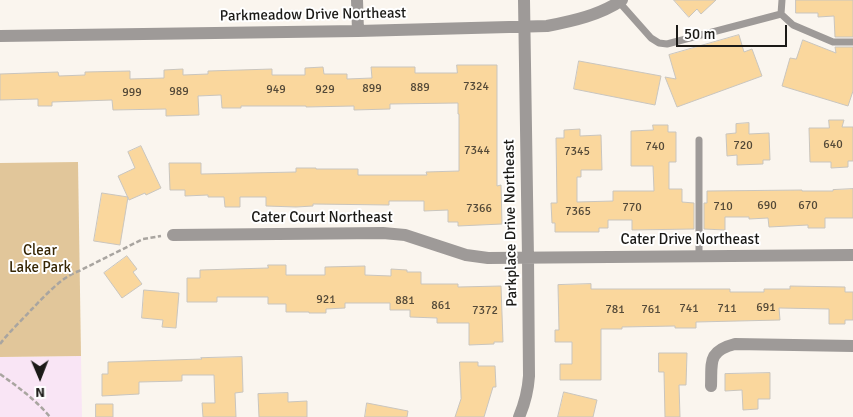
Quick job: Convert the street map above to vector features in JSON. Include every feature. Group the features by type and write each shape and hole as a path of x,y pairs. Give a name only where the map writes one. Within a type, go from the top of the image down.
{"street":[{"path":"357,0 358,31"},
{"name":"Parkplace Drive Northeast","path":"519,417 525,404 528,388 524,0"},
{"name":"Parkmeadow Drive Northeast","path":"0,36 358,31 547,26 574,21 596,14 621,1"},
{"name":"Cater Court Northeast","path":"173,235 383,233 405,236 466,255 488,258 528,258"},
{"name":"Cater Drive Northeast","path":"528,258 853,256"},
{"path":"711,386 712,359 716,352 725,346 734,344 853,346"}],"lane":[{"path":"781,14 782,0"},
{"path":"621,1 651,38 660,43 667,44 781,14"},
{"path":"781,14 793,25 833,42 853,42"},
{"path":"698,256 699,140"}],"path":[{"path":"0,344 45,296 71,274 143,238 173,235"},
{"path":"0,374 33,399 50,417"}],"shaded area":[{"path":"81,356 82,417 0,417 0,357"}],"green space":[{"name":"Clear Lake Park","path":"78,162 81,356 0,357 0,163"}],"building":[{"path":"674,0 716,0 701,14 697,9 689,17"},
{"path":"796,0 853,0 853,37 835,37 834,16 818,17 818,13 796,13"},
{"path":"739,35 744,52 752,49 762,76 677,107 665,77 676,79 669,55"},
{"path":"803,40 836,53 835,47 853,47 853,91 848,106 782,86 790,58 796,59"},
{"path":"579,61 661,76 655,105 574,89"},
{"path":"457,65 497,65 497,186 501,185 502,224 458,226 458,222 448,222 448,210 424,211 424,201 389,201 389,205 313,204 313,206 296,207 266,206 266,197 240,197 240,207 225,207 224,197 208,197 208,195 185,196 185,190 170,190 169,163 201,163 201,174 296,172 296,168 358,169 358,175 427,175 426,172 459,171 458,103 390,104 390,109 354,110 354,106 241,106 241,108 222,108 221,95 198,96 199,115 166,116 166,109 113,110 112,100 52,102 52,106 38,106 38,99 0,100 0,74 58,72 59,76 85,75 85,72 130,71 130,79 164,78 164,70 183,69 183,75 208,74 208,71 272,69 272,75 305,75 305,68 323,67 324,74 347,74 347,79 372,78 371,67 415,67 415,73 457,73"},
{"path":"829,120 844,120 842,127 853,127 853,161 848,161 848,167 831,168 831,162 810,162 809,128 829,128"},
{"path":"749,123 749,134 769,133 770,160 763,160 763,164 737,165 737,155 727,156 726,134 736,133 736,124"},
{"path":"653,125 668,125 668,132 676,132 676,162 669,162 669,189 682,189 682,202 694,203 694,229 632,230 632,220 608,220 608,228 599,228 599,232 555,232 555,223 552,223 551,203 557,203 556,138 564,138 564,130 580,129 580,136 601,135 602,170 581,170 581,177 577,177 577,202 613,201 613,191 654,191 653,166 631,166 631,131 653,130"},
{"path":"141,146 161,188 129,200 118,176 135,168 128,152"},
{"path":"853,189 853,218 825,218 825,228 808,228 808,225 769,227 768,218 725,217 725,230 704,229 704,203 707,203 707,191 833,191"},
{"path":"102,193 128,197 120,245 94,241"},
{"path":"127,256 137,269 133,272 142,284 122,298 104,273"},
{"path":"268,265 286,265 286,275 325,275 325,267 365,266 365,275 391,276 391,269 421,272 421,284 458,284 458,287 501,286 503,342 469,345 469,323 437,323 437,318 410,317 410,310 390,310 390,303 345,303 345,308 326,309 326,313 309,313 286,312 286,304 268,304 268,297 217,297 217,302 187,302 187,278 200,278 200,270 268,268"},
{"path":"591,284 591,289 730,289 730,292 764,292 764,289 790,289 790,286 845,287 845,292 853,292 853,320 845,320 845,324 829,324 829,309 779,308 780,320 696,322 696,328 675,328 675,326 601,329 601,380 560,380 560,364 572,364 572,342 555,342 555,330 559,330 558,285"},
{"path":"144,290 179,293 176,328 162,327 163,320 142,318"},
{"path":"659,353 687,353 686,385 679,385 680,417 665,417 664,372 659,372"},
{"path":"242,357 243,392 235,393 236,417 203,417 202,403 215,403 214,375 182,375 182,381 139,382 139,394 102,396 102,374 108,374 108,362"},
{"path":"460,362 478,362 478,366 495,366 496,387 493,387 484,417 455,417 461,399"},
{"path":"770,373 770,399 758,399 758,409 743,410 742,390 725,391 725,374"},
{"path":"564,392 597,400 593,417 558,417"},
{"path":"288,393 288,402 307,401 307,417 259,417 258,394"},
{"path":"367,403 408,411 407,417 365,417"},
{"path":"96,404 113,404 113,417 96,417"}]}
